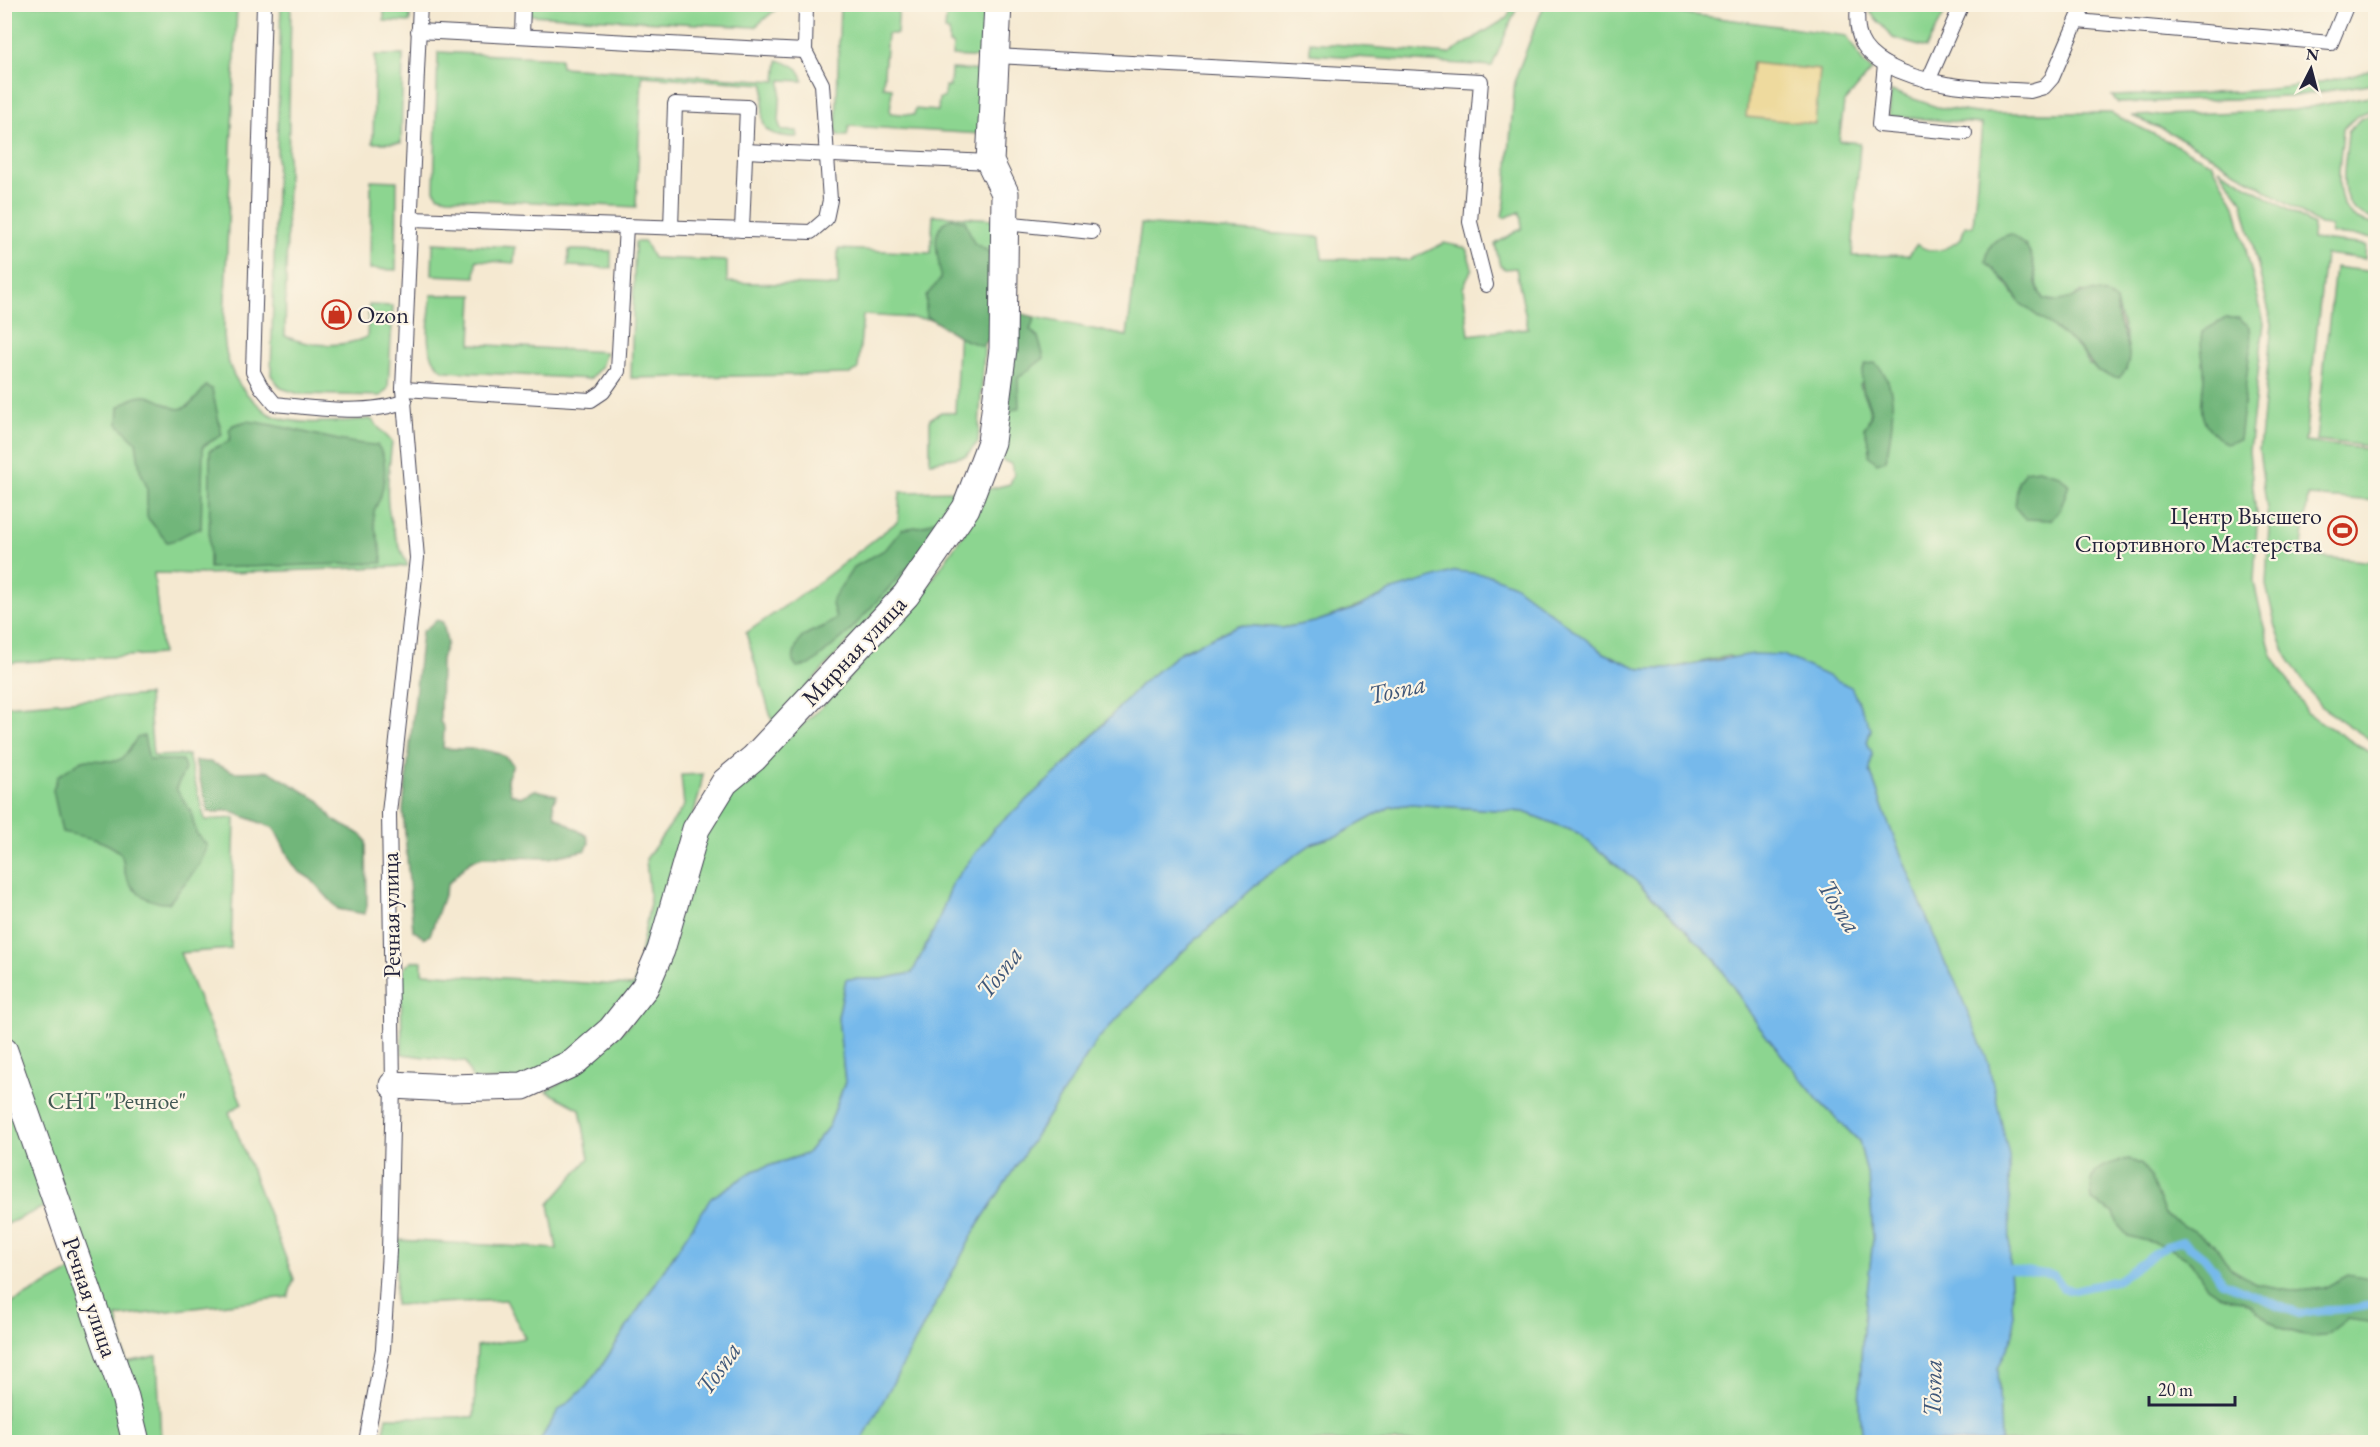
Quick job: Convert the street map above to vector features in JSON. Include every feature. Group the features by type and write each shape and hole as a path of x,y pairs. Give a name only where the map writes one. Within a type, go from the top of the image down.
{"street":[{"name":"Мирная улица","path":"393,1085 449,1088 523,1086 573,1063 611,1030 645,987 661,950 696,830 725,782 787,724 906,595 966,508 991,442 1003,349 1005,193 990,162 998,4"},
{"name":"Речная улица","path":"4,1051 125,1397 136,1443"}],"lane":[{"path":"264,4 254,372 261,387 275,404 320,409 392,406 404,395 591,400 603,392 618,371 626,226"},
{"name":"Речная улица","path":"366,1443 383,1349 389,1251 393,1085 389,813 417,558 404,395 420,4"},
{"path":"522,36 523,4"},
{"path":"411,219 811,232 826,219 830,200 822,84 805,51 806,4"},
{"path":"1858,4 1856,25 1859,42 1872,56 1907,75 1928,81 2030,91 2044,87 2052,78 2084,4"},
{"path":"1928,81 1962,4"},
{"path":"2077,21 2331,43 2347,4"},
{"path":"418,31 805,51"},
{"path":"995,56 1481,81 1470,222 1486,285"},
{"path":"1885,63 1879,125 1965,133"},
{"path":"671,228 675,104 747,107 742,230"},
{"path":"745,151 990,162"},
{"path":"1004,223 1092,232"}],"green space":[{"path":"1870,4 1949,5 1926,48 1893,38 1870,12"},
{"path":"5,5 237,5 224,322 225,345 230,366 246,394 269,414 306,422 371,419 392,442 387,492 388,506 394,532 408,566 204,574 154,573 162,654 5,663"},
{"path":"281,5 291,5 285,336 294,340 326,345 357,341 367,337 369,305 393,306 388,388 381,396 299,394 281,388 271,375"},
{"path":"384,5 410,5 410,22 384,21"},
{"path":"528,5 781,5 755,27 529,15"},
{"path":"840,5 899,5 897,34 887,34 883,87 892,88 890,113 914,115 915,109 938,111 939,98 944,97 945,86 950,87 951,69 984,71 981,134 849,126 847,136 839,136 836,131"},
{"path":"987,5 984,58 952,56 953,45 949,44 949,31 945,30 947,7"},
{"path":"1513,5 1518,5 1492,66 1310,54 1310,42 1449,54 1507,18"},
{"path":"1544,5 1658,11 1847,36 1864,64 1872,70 1844,103 1839,141 1860,143 1852,256 1909,255 1917,244 1928,250 1939,250 1961,239 1965,226 1973,226 1982,124 1889,116 1891,91 1937,107 1976,113 2111,113 2212,163 2235,205 2264,323 2249,451 2257,523 2254,582 2263,623 2272,655 2308,714 2375,756 2375,1442 2001,1442 1998,1368 2014,1333 2010,1269 1953,976 1945,964 1887,820 1870,771 1872,753 1867,742 1871,729 1863,714 1729,656 1667,669 1640,669 1604,653 1563,624 1456,571 1315,622 1282,628 1239,625 1181,652 1141,684 953,882 937,924 912,973 882,979 846,979 838,1017 845,1082 829,1126 806,1154 753,1171 675,1253 601,1367 586,1387 558,1411 539,1442 382,1442 387,1417 474,1417 477,1346 525,1338 506,1300 395,1305 397,1240 557,1249 549,1204 589,1158 580,1109 546,1091 577,1074 630,1024 708,819 775,749 822,707 912,609 969,526 981,497 989,489 1010,484 1014,474 1011,464 1000,459 991,463 1018,378 1026,372 1030,330 1035,317 1127,336 1141,224 1320,237 1322,259 1410,260 1444,243 1466,248 1472,268 1463,288 1469,335 1528,328 1516,268 1505,269 1500,266 1495,244 1522,228 1520,212 1504,218 1502,216 1515,79","holes":["2025,244 2032,258 2037,285 2043,299 2064,302 2082,292 2116,301 2127,343 2126,370 2089,364 2076,345 2016,298 2001,279","1885,379 1892,402 1888,448 1870,447 1864,428 1870,412 1860,384"]},
{"path":"438,52 560,58 561,67 776,81 778,60 794,66 802,76 803,81 781,80 779,124 782,131 797,131 798,137 773,134 767,129 763,116 764,84 642,76 636,207 439,196 434,190"},
{"path":"375,55 403,55 401,143 373,143"},
{"path":"2375,68 2375,83 2289,97 2118,103 2112,96 2278,88 2311,84"},
{"path":"2375,95 2375,109 2358,115 2343,129 2339,174 2342,201 2349,212 2359,220 2375,224 2375,238 2332,234 2330,226 2320,225 2217,159 2173,134 2132,116 2294,110"},
{"path":"2376,114 2375,219 2361,215 2352,207 2344,185 2344,172 2348,132 2360,119"},
{"path":"2219,168 2313,225 2312,239 2366,245 2365,259 2325,254 2305,442 2375,450 2375,501 2308,496 2301,555 2375,562 2375,743 2320,706 2287,657 2276,627 2266,585 2269,525 2259,450 2272,324 2242,200"},
{"path":"371,180 397,181 396,270 370,269"},
{"path":"933,215 994,219 991,323 863,315 858,369 850,374 631,378 635,242 645,242 653,258 727,261 727,282 838,286 838,249 931,253"},
{"path":"952,218 965,221 974,243 993,254 994,334 983,346 965,340 926,316 926,296 940,280 936,237 944,223"},
{"path":"2011,234 2029,251 2034,265 2035,281 2043,299 2064,300 2088,292 2096,292 2106,294 2116,301 2118,319 2129,352 2127,365 2119,378 2098,372 2078,346 2020,303 2010,286 1986,262 1988,251 1993,243"},
{"path":"433,243 515,247 514,263 476,260 475,277 432,275"},
{"path":"569,250 611,251 611,268 568,266"},
{"path":"2335,267 2375,272 2375,447 2316,440"},
{"path":"431,295 473,295 471,344 606,352 601,367 590,379 444,371 432,356 429,346"},
{"path":"1010,311 1035,317 1030,330 1038,337 1044,358 1018,378 1019,408 1008,411"},
{"path":"2226,318 2239,318 2250,327 2251,341 2239,440 2226,444 2208,427 2202,413 2204,373 2201,343 2202,332"},
{"path":"959,325 985,337 978,442 966,456 930,462 930,419 941,412 955,413"},
{"path":"1875,363 1889,383 1892,408 1886,460 1877,463 1869,456 1870,447 1864,428 1871,414 1862,385 1865,364"},
{"path":"206,386 212,389 222,435 203,446 201,529 167,542 147,517 147,487 140,470 136,442 118,424 119,407 131,399 142,396 179,409 194,401"},
{"path":"247,421 360,444 377,445 383,456 385,469 374,518 382,563 209,568 210,450 228,442 231,437 229,430 233,425"},
{"path":"2038,469 2059,475 2069,485 2060,510 2051,520 2025,519 2015,507 2018,482 2025,471"},
{"path":"959,491 932,550 773,724 746,633 818,583 898,521 900,492"},
{"path":"940,518 944,521 939,533 848,633 810,665 797,667 793,661 799,641 810,632 836,618 832,604 834,597 854,567 886,549 902,529 923,526"},
{"path":"437,620 443,622 447,643 441,659 440,721 444,728 443,748 491,751 500,754 513,765 507,779 511,794 520,797 535,790 557,795 553,803 555,816 587,836 589,843 586,850 549,858 483,857 470,861 448,884 430,935 424,938 413,930 403,810 422,632"},
{"name":"СНТ \"Речное\"","path":"148,695 153,756 188,755 205,820 235,818 231,949 180,953 242,1104 229,1112 294,1279 288,1297 117,1317 126,1362 157,1356 161,1442 5,1442 5,1307 71,1271 48,1205 5,1225 5,706"},
{"path":"144,736 149,760 182,760 185,769 176,788 191,812 196,833 207,845 200,864 169,903 154,901 134,889 126,877 122,855 113,848 92,839 62,832 53,790 58,776 82,760 116,761 123,758 137,738"},
{"path":"195,761 210,762 234,772 269,771 320,801 333,820 362,835 366,841 367,906 364,914 338,909 311,879 298,871 274,828 227,810 214,813 208,811"},
{"path":"703,774 699,795 642,983 571,1053 524,1079 473,1080 465,1062 402,1054 401,978 405,967 412,961 422,961 422,973 634,986 650,903 646,859 684,806 681,775"},
{"path":"1412,804 1524,812 1578,833 1637,882 1715,959 1760,1028 1819,1101 1859,1141 1870,1185 1873,1239 1862,1340 1859,1409 1862,1442 861,1442 978,1225 1097,1040 1169,964 1267,875 1313,843 1339,835 1390,807"},
{"path":"2129,1159 2142,1165 2150,1176 2165,1215 2214,1243 2230,1268 2257,1284 2297,1291 2324,1288 2348,1275 2375,1280 2375,1323 2347,1319 2325,1336 2310,1337 2277,1327 2252,1306 2241,1300 2221,1296 2207,1287 2192,1262 2166,1246 2128,1236 2119,1226 2114,1213 2092,1201 2091,1190 2094,1175 2098,1170 2111,1163"}],"sand":[{"path":"1752,63 1820,70 1815,124 1746,117"}],"water":[{"name":"Tosna","path":"1456,571 1489,575 1514,585 1604,653 1640,669 1667,669 1753,654 1783,655 1851,687 1871,729 1867,742 1872,753 1870,771 1887,820 1988,1062 2009,1156 2010,1269 2014,1333 1998,1368 2001,1442 1862,1442 1859,1409 1862,1340 1873,1239 1870,1185 1859,1141 1819,1101 1760,1028 1715,959 1637,882 1578,833 1524,812 1412,804 1390,807 1339,835 1313,843 1267,875 1169,964 1097,1040 978,1225 861,1442 539,1442 558,1411 586,1387 601,1367 711,1198 753,1171 806,1154 829,1126 845,1082 838,1017 846,979 882,979 912,973 937,924 953,882 994,829 1066,764 1141,684 1181,652 1239,625 1282,628 1315,622 1354,609 1396,589"}],"waterway":[{"path":"2010,1269 2054,1275 2063,1288 2075,1290 2118,1280 2166,1246 2182,1241 2204,1257 2223,1282 2299,1314 2318,1310 2358,1308 2376,1302"}],"place":[{"name":"Ozon","path":"336,315"},
{"name":"Центр Высшего Спортивного Мастерства","path":"2343,530"}]}
